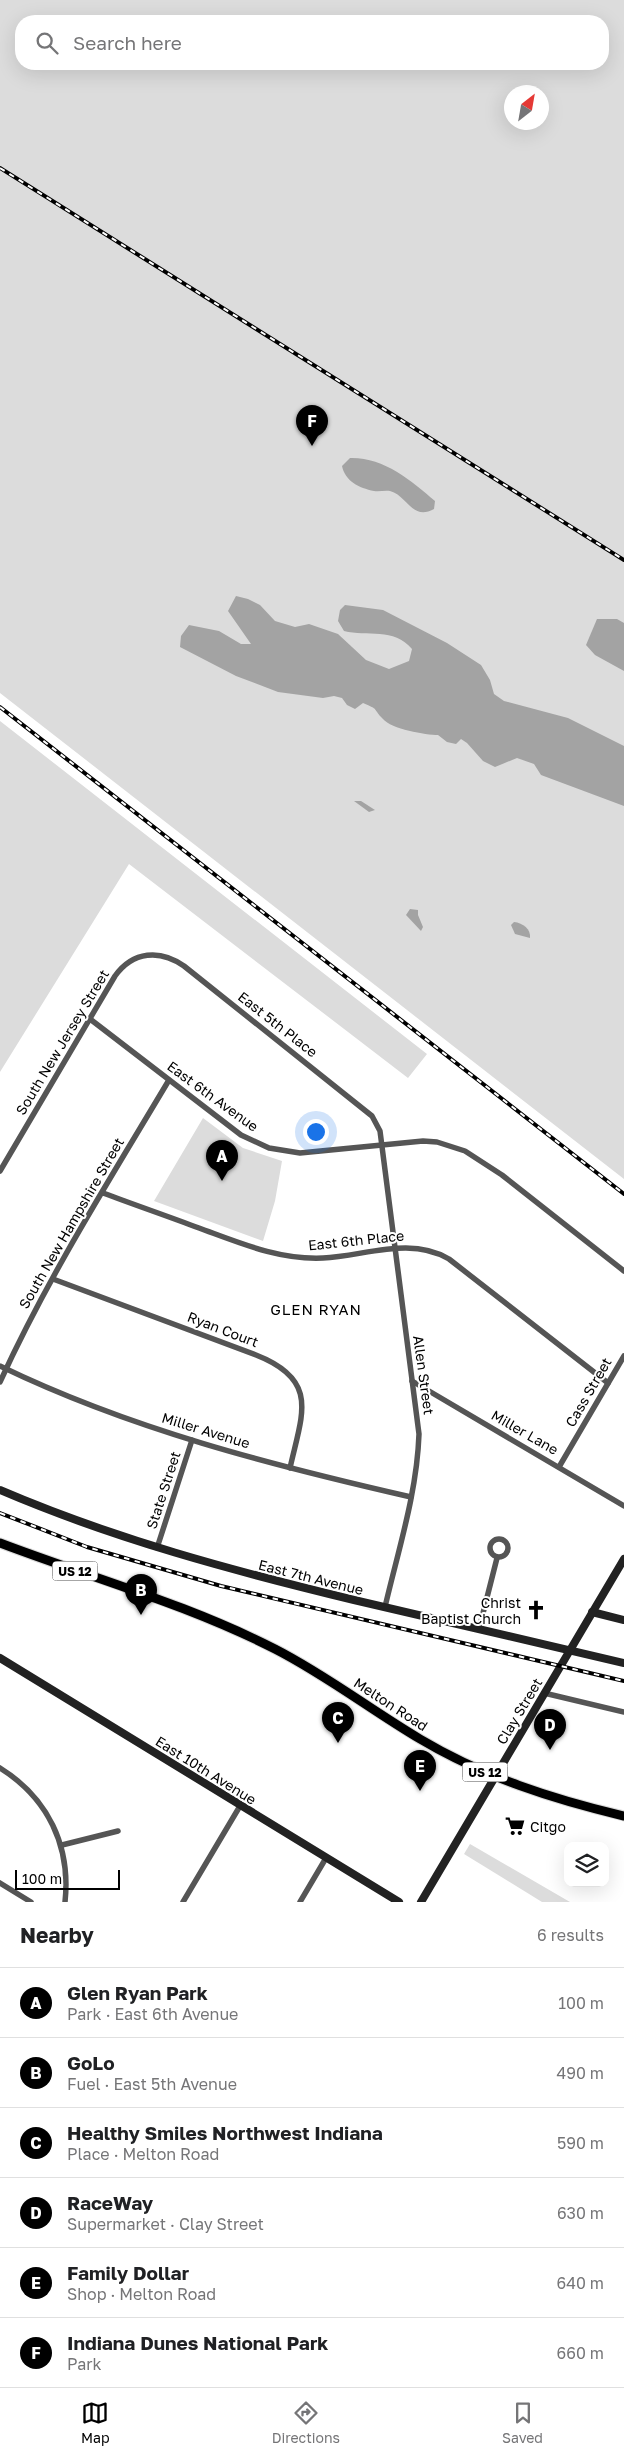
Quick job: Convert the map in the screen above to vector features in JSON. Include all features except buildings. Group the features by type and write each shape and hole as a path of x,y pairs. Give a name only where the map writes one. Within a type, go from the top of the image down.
{"main road":[{"name":"Melton Road","path":"0,1543 60,1566 152,1596 206,1617 276,1650 418,1738 495,1777 541,1794 624,1816"}],"street":[{"name":"East 5th Place","path":"136,957 161,955 184,966 366,1109 377,1121 381,1145"},
{"name":"South New Jersey Street","path":"0,1171 120,969 136,957"},
{"name":"East 6th Avenue","path":"90,1019 241,1135 269,1148 300,1153 416,1141 437,1142 474,1155 624,1271"},
{"name":"South New Hampshire Street","path":"0,1382 3,1368 53,1278 169,1080"},
{"name":"Allen Street","path":"381,1145 419,1434 418,1459 411,1497 385,1607"},
{"name":"East 6th Place","path":"103,1193 272,1254 324,1258 396,1248 419,1248 440,1254 449,1259 608,1383"},
{"name":"Ryan Court","path":"53,1278 256,1355 283,1368 296,1383 302,1402 301,1420 290,1468"},
{"name":"Cass Street","path":"559,1467 624,1356"},
{"name":"Miller Avenue","path":"3,1368 77,1398 192,1440 290,1468 411,1497"},
{"name":"Miller Lane","path":"412,1381 624,1506"},
{"name":"State Street","path":"157,1548 192,1440"},
{"name":"East 7th Avenue","path":"0,1490 30,1503 157,1548 243,1573 624,1663"},
{"path":"480,1630 497,1558"},
{"name":"Clay Street","path":"421,1902 624,1559"},
{"path":"592,1612 624,1620"},
{"name":"East 10th Avenue","path":"0,1658 399,1902"},
{"path":"544,1693 624,1712"},
{"path":"0,1768 25,1786 40,1803 48,1816 62,1845 66,1877 65,1902"},
{"path":"183,1902 240,1806"},
{"path":"62,1845 118,1831"},
{"path":"300,1902 326,1858"},
{"path":"0,1883 30,1902"}],"shaded area":[{"path":"0,0 624,0 624,1179 0,693"},
{"path":"350,458 374,461 396,471 435,501 434,509 420,512 390,491 374,491 363,488 349,480 342,466"},
{"path":"236,596 260,605 275,621 295,627 309,624 338,634 366,660 389,669 409,661 412,649 405,642 389,635 344,631 338,621 340,610 345,605 383,610 447,643 481,665 490,680 494,694 504,701 568,718 624,746 624,806 541,775 534,764 517,758 495,767 483,761 461,739 456,744 447,742 438,735 417,733 393,726 387,723 374,708 363,703 355,709 347,705 342,698 334,696 323,698 278,692 236,676 180,647 181,636 189,625 219,631 241,644 251,644 228,611"},
{"path":"597,619 617,619 624,623 624,671 595,655 586,645"},
{"path":"0,721 427,1054 408,1078 129,864 0,1072"},
{"path":"354,801 361,801 375,810 369,812"},
{"path":"410,909 418,910 423,927 421,931 406,915"},
{"path":"514,922 526,927 530,938 515,934 511,925"},
{"path":"203,1118 243,1148 282,1161 275,1201 263,1241 154,1201"},
{"path":"470,1844 570,1902 542,1902 464,1854"}],"railway":[{"path":"0,168 624,560"},
{"path":"0,707 624,1194"},
{"path":"0,1513 87,1547 221,1586 624,1681"}],"place":[{"name":"Indiana Dunes National Park","path":"312,446"},
{"name":"Glen Ryan Park","path":"222,1181"},
{"name":"Christ Baptist Church","path":"536,1610"},
{"name":"GoLo","path":"141,1615"},
{"name":"Healthy Smiles Northwest Indiana","path":"338,1743"},
{"name":"RaceWay","path":"550,1750"},
{"name":"Family Dollar","path":"420,1791"},
{"name":"Citgo","path":"515,1826"}],"district":[{"name":"GLEN RYAN","path":"316,1309"}]}
